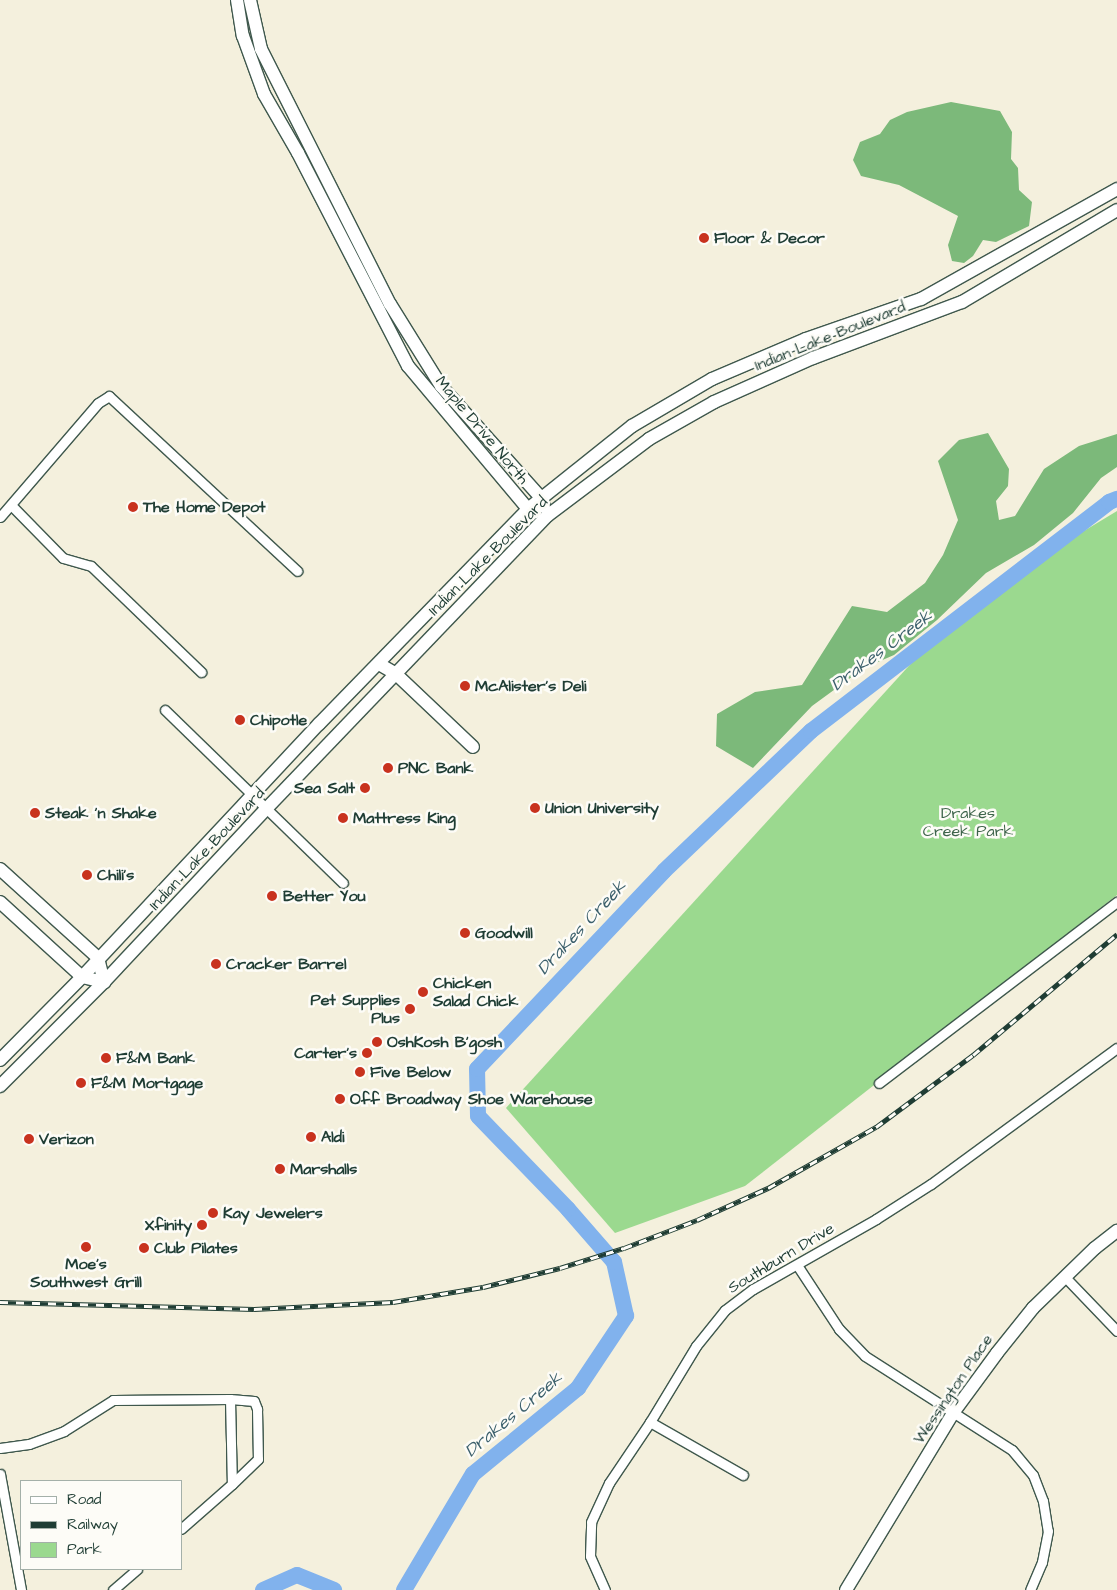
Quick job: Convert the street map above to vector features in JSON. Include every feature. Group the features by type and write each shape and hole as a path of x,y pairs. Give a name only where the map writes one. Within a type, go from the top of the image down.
{"main road":[{"name":"Maple Drive North","path":"237,0 248,52 264,94 385,306 441,386 542,499 547,516"},
{"name":"Maple Drive North","path":"250,0 261,49 385,306 408,366 429,394 528,509 547,516"},
{"path":"248,52 261,49"},
{"path":"298,153 309,147"},
{"name":"Indian Lake Boulevard","path":"0,1060 82,977 252,796 528,509 632,426 712,378 806,339 921,299 1117,189"},
{"name":"Indian Lake Boulevard","path":"0,1086 104,982 266,809 547,516 649,439 714,402 813,358 962,302 1117,210"},
{"path":"1070,216 1080,232"},
{"path":"429,394 441,386"},
{"path":"379,664 396,674 473,747"},
{"path":"0,869 98,958 104,982 82,977 0,902"},
{"name":"Wessington Place","path":"846,1590 953,1413 996,1352 1032,1308 1117,1230"}],"street":[{"path":"0,517 98,403 109,396 297,571"},
{"path":"10,505 63,558 91,566 201,672"},
{"path":"165,710 344,883"},
{"path":"880,1083 1117,902"},
{"name":"Southburn Drive","path":"605,1590 590,1556 591,1522 609,1483 650,1422 696,1346 725,1310 754,1289 876,1219 931,1184 1117,1048"},
{"path":"797,1265 839,1330 865,1356 1012,1450 1033,1475 1043,1501 1048,1531 1042,1562 1030,1590"},
{"path":"1065,1276 1117,1331"},
{"path":"230,1399 232,1484"},
{"path":"0,1448 28,1444 64,1431 113,1400 230,1399 254,1401 257,1409 258,1459 182,1528"},
{"path":"650,1422 743,1475"},
{"path":"0,1474 21,1590"},
{"path":"113,1590 136,1570"}],"green space":[{"path":"951,102 1000,111 1012,132 1011,159 1018,168 1019,190 1032,202 1029,226 996,242 983,240 973,256 964,263 952,261 948,245 958,216 899,185 861,176 853,160 860,142 880,134 890,120 907,112"},
{"path":"988,433 1009,469 1008,486 996,501 999,520 1015,516 1044,469 1079,446 1117,434 1117,467 1101,478 1073,513 1034,545 986,573 937,620 894,655 864,668 812,706 753,768 716,746 717,714 755,692 802,685 852,606 887,612 925,583 943,555 958,520 938,461 959,440"},
{"name":"Drakes Creek Park","path":"1117,511 1117,895 745,1186 615,1233 506,1108 968,601"}],"waterway":[{"name":"Drakes Creek","path":"404,1590 473,1474 578,1388 626,1316 614,1262 568,1209 478,1116 477,1069 664,871 811,731 1109,502 1117,499"},
{"name":"Drakes Creek","path":"263,1590 297,1575 334,1590"}],"railway":[{"path":"0,1302 254,1309 393,1302 483,1287 560,1268 624,1248 697,1220 768,1188 876,1127 973,1055 1117,934"}],"place":[{"name":"Floor & Decor","path":"704,238"},
{"name":"The Home Depot","path":"133,507"},
{"name":"McAlister's Deli","path":"465,686"},
{"name":"Chipotle","path":"240,720"},
{"name":"PNC Bank","path":"388,768"},
{"name":"Sea Salt","path":"365,788"},
{"name":"Union University","path":"535,808"},
{"name":"Steak 'n Shake","path":"35,813"},
{"name":"Mattress King","path":"343,818"},
{"name":"Chili's","path":"87,875"},
{"name":"Better You","path":"272,896"},
{"name":"Goodwill","path":"465,933"},
{"name":"Cracker Barrel","path":"216,964"},
{"name":"Chicken Salad Chick","path":"423,992"},
{"name":"Pet Supplies Plus","path":"410,1009"},
{"name":"OshKosh B'gosh","path":"377,1042"},
{"name":"Carter's","path":"367,1053"},
{"name":"F&M Bank","path":"106,1058"},
{"name":"Five Below","path":"360,1072"},
{"name":"F&M Mortgage","path":"81,1083"},
{"name":"Off Broadway Shoe Warehouse","path":"340,1099"},
{"name":"Aldi","path":"311,1137"},
{"name":"Verizon","path":"29,1139"},
{"name":"Marshalls","path":"280,1169"},
{"name":"Kay Jewelers","path":"213,1213"},
{"name":"Xfinity","path":"202,1225"},
{"name":"Moe's Southwest Grill","path":"86,1247"},
{"name":"Club Pilates","path":"144,1248"}]}
